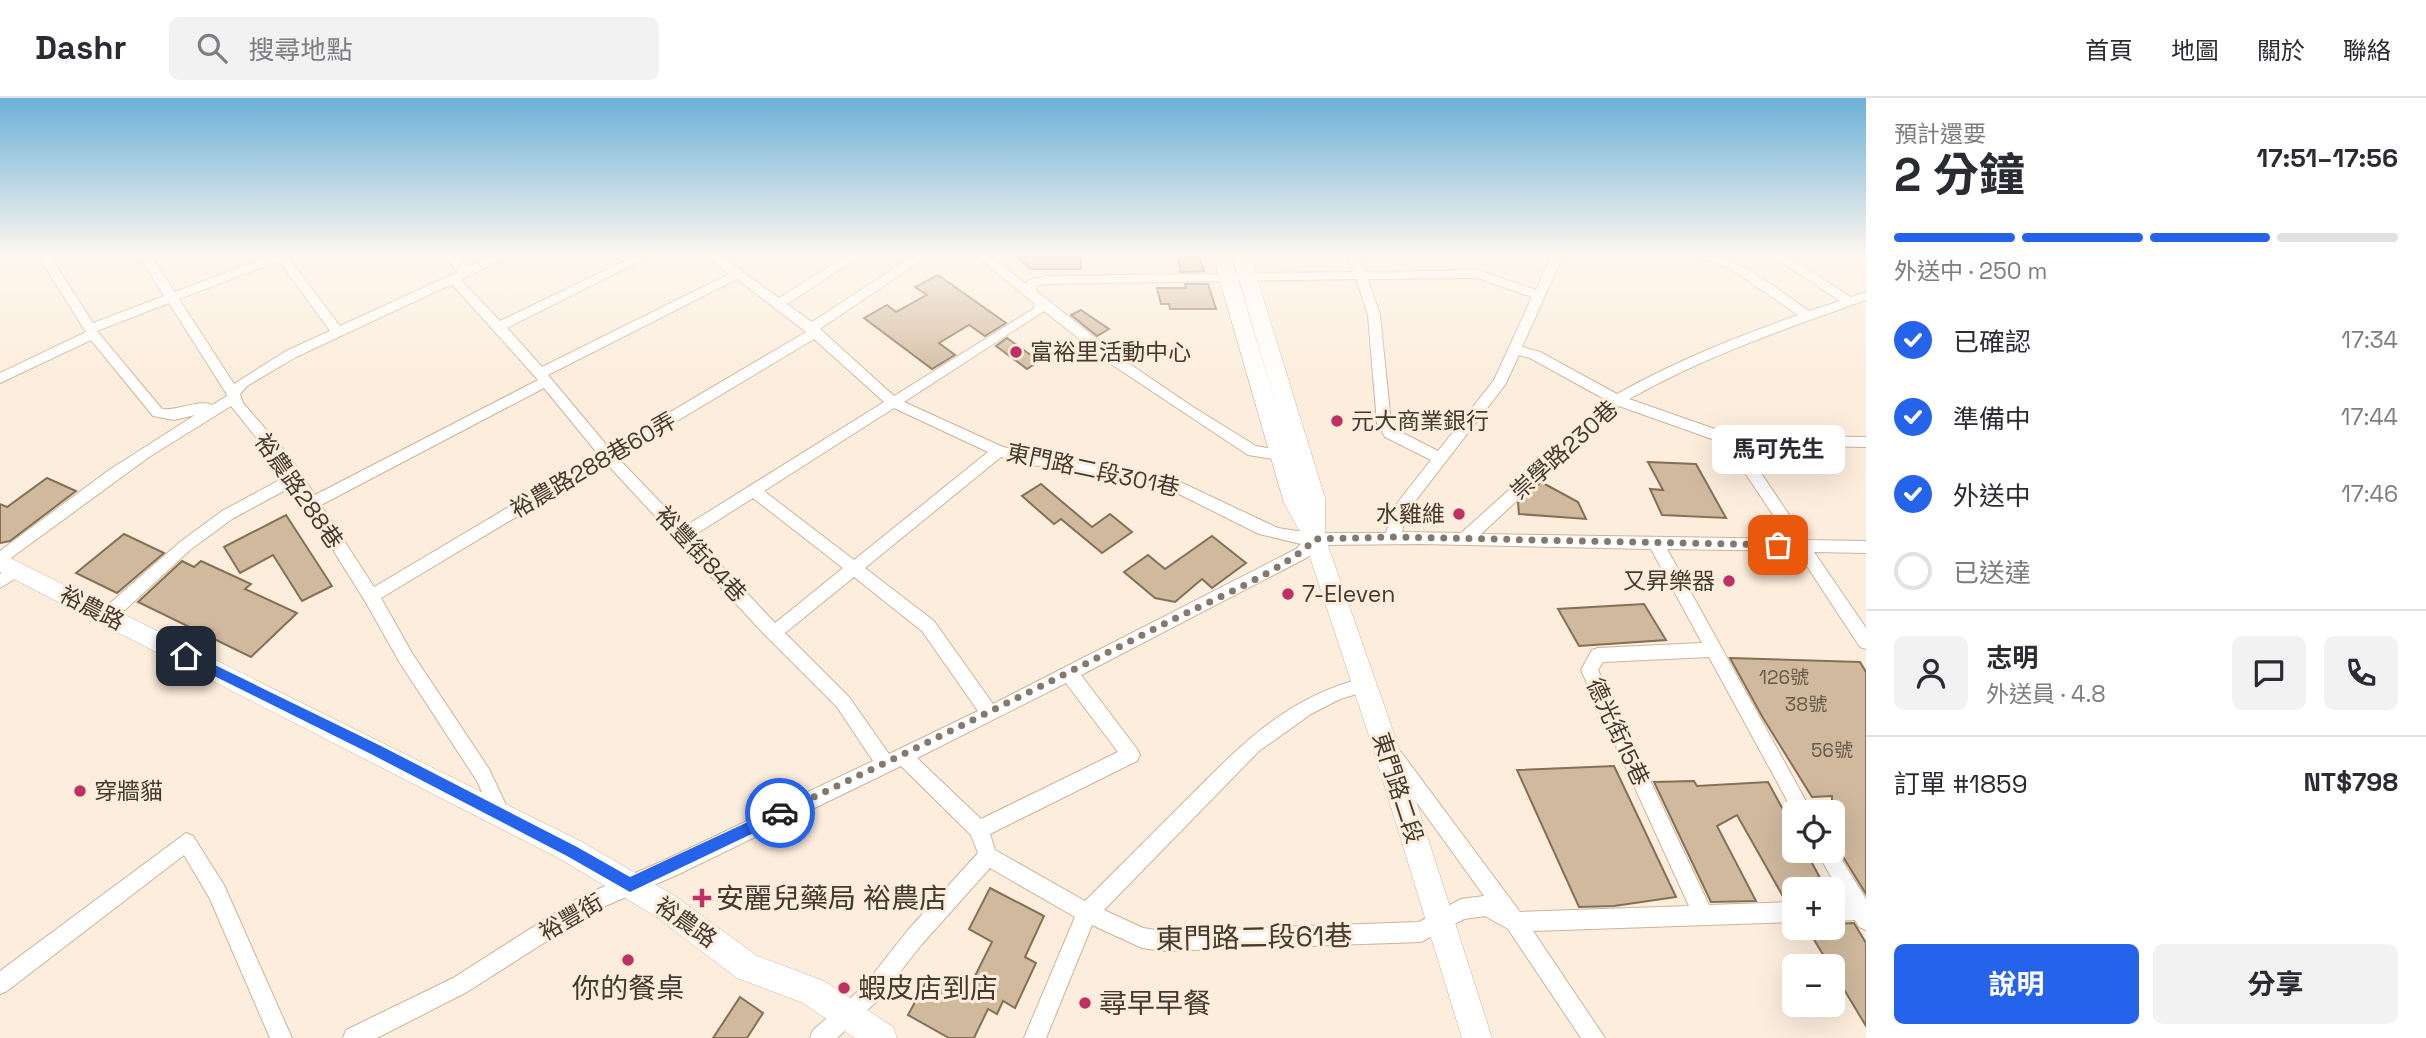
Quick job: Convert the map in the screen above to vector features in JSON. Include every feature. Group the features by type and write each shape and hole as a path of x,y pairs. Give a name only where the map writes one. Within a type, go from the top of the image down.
{"main road":[{"name":"東門路二段","path":"1243,300 1280,455 1295,503 1315,539 1385,745 1477,1038"},
{"name":"東門路二段","path":"1246,300 1314,498 1315,539"},
{"name":"裕農路","path":"4,568 107,616 572,851 665,906 748,967 813,992 882,1038"}],"street":[{"path":"72,300 92,332 158,413 174,415 191,412 234,395"},
{"path":"0,377 92,332 168,300"},
{"name":"裕農路288巷","path":"173,300 234,395 237,405 284,460 371,596 406,658 482,775 496,803 497,813"},
{"path":"314,300 338,332"},
{"path":"4,568 86,494 234,395 242,383 291,354 407,300"},
{"name":"裕豐街84巷","path":"478,300 607,455 774,633 843,702 894,759 979,830"},
{"path":"498,327 554,300"},
{"path":"311,504 689,300"},
{"name":"東門路二段301巷","path":"773,300 813,331 892,402 999,451 1033,460 1173,485 1193,492 1239,518 1279,535 1315,539 1393,537 1866,547"},
{"path":"779,304 785,300"},
{"name":"裕農路288巷60弄","path":"371,596 813,331 858,300"},
{"path":"1038,300 1116,361 1185,408 1253,451 1280,455"},
{"path":"1369,300 1374,315 1384,423 1390,433 1439,458"},
{"path":"1393,537 1399,511 1500,382 1537,300"},
{"path":"1784,300 1807,316"},
{"name":"崇學路230巷","path":"1465,539 1617,400 1674,368 1708,353 1807,316 1859,301"},
{"path":"683,535 1038,311 1042,303"},
{"path":"1515,349 1535,355 1617,400 1731,440 1866,442"},
{"path":"1731,440 1866,642"},
{"path":"774,633 999,451"},
{"path":"107,616 185,546 216,523 295,478"},
{"path":"754,491 928,626 990,713"},
{"name":"裕豐街","path":"354,1038 460,985 587,904 990,713 1302,553 1315,539"},
{"path":"1655,542 1796,800"},
{"name":"德光街15巷","path":"1703,915 1589,670 1598,655 1714,650"},
{"path":"821,1038 870,994 915,937 988,856 979,830 1131,755 1069,673"},
{"path":"1035,1038 1087,913 1253,745 1283,720 1342,689 1364,685"},
{"path":"1385,745 1515,922 1594,1038"},
{"path":"0,984 186,842 217,892 281,1038"},
{"name":"東門路二段61巷","path":"988,856 1087,913 1142,938 1163,941 1421,932 1461,909 1487,906 1515,922"},
{"path":"1833,863 1864,913"},
{"path":"1515,922 1782,912"},
{"path":"1845,912 1864,913"}],"building":[{"path":"918,300 973,300 1006,323 985,336 969,325 939,343 955,355 932,369 864,318 887,305 896,312"},
{"path":"1160,300 1213,300 1216,309 1170,309 1169,304 1161,304"},
{"path":"1081,310 1109,329 1097,336 1071,315"},
{"name":"富裕里活動中心","path":"1007,338 1039,361 1027,369 996,346"},
{"path":"1648,462 1696,464 1726,518 1662,515 1650,489 1663,490"},
{"path":"47,478 76,491 10,541 0,543 0,504 7,507"},
{"path":"1541,482 1578,502 1586,519 1519,514 1518,503"},
{"path":"1041,484 1092,527 1110,514 1132,532 1102,553 1061,519 1054,524 1022,496"},
{"path":"286,515 332,586 302,601 273,555 240,573 224,547"},
{"path":"124,534 164,553 117,593 76,573"},
{"path":"1212,536 1246,563 1212,588 1202,579 1175,602 1155,598 1124,572 1148,555 1165,569"},
{"path":"182,561 194,567 201,561 251,584 245,589 297,613 251,657 138,602"},
{"path":"1644,604 1666,640 1579,646 1558,609"},
{"path":"1730,658 1860,662 1866,672 1866,894 1845,860 1845,800 1832,800 1832,796 1812,797"},
{"path":"1614,766 1676,897 1614,906 1579,907 1517,770"},
{"path":"1694,781 1697,786 1768,782 1782,808 1782,863 1812,863 1820,877 1782,877 1782,895 1737,815 1717,826 1756,901 1711,902 1654,782"},
{"path":"990,888 1044,916 1025,957 1036,963 1015,1008 1003,1001 997,1014 988,1009 974,1038 949,1038 908,1015 929,976 965,996 992,942 969,929"},
{"path":"1845,923 1854,923 1866,943 1866,1026 1845,991 1845,954 1823,954 1814,940 1845,940"},
{"path":"740,997 763,1013 747,1038 713,1038"}],"way so far":[{"path":"780,813 990,713 1302,553 1315,539 1393,537 1778,545"}],"place":[{"name":"富裕里活動中心","path":"1016,352"},
{"name":"元大商業銀行","path":"1337,421"},
{"name":"水雞維","path":"1459,514"},
{"name":"馬可先生","path":"1778,545"},
{"name":"又昇樂器","path":"1729,581"},
{"name":"7-Eleven","path":"1288,594"},
{"name":"穿牆貓","path":"80,791"},
{"name":"安麗兒藥局 裕農店","path":"702,898"},
{"name":"你的餐桌","path":"628,960"},
{"name":"蝦皮店到店","path":"844,988"},
{"name":"尋早早餐","path":"1085,1003"}],"route":[{"path":"186,656 572,851 630,885 780,813"}]}
